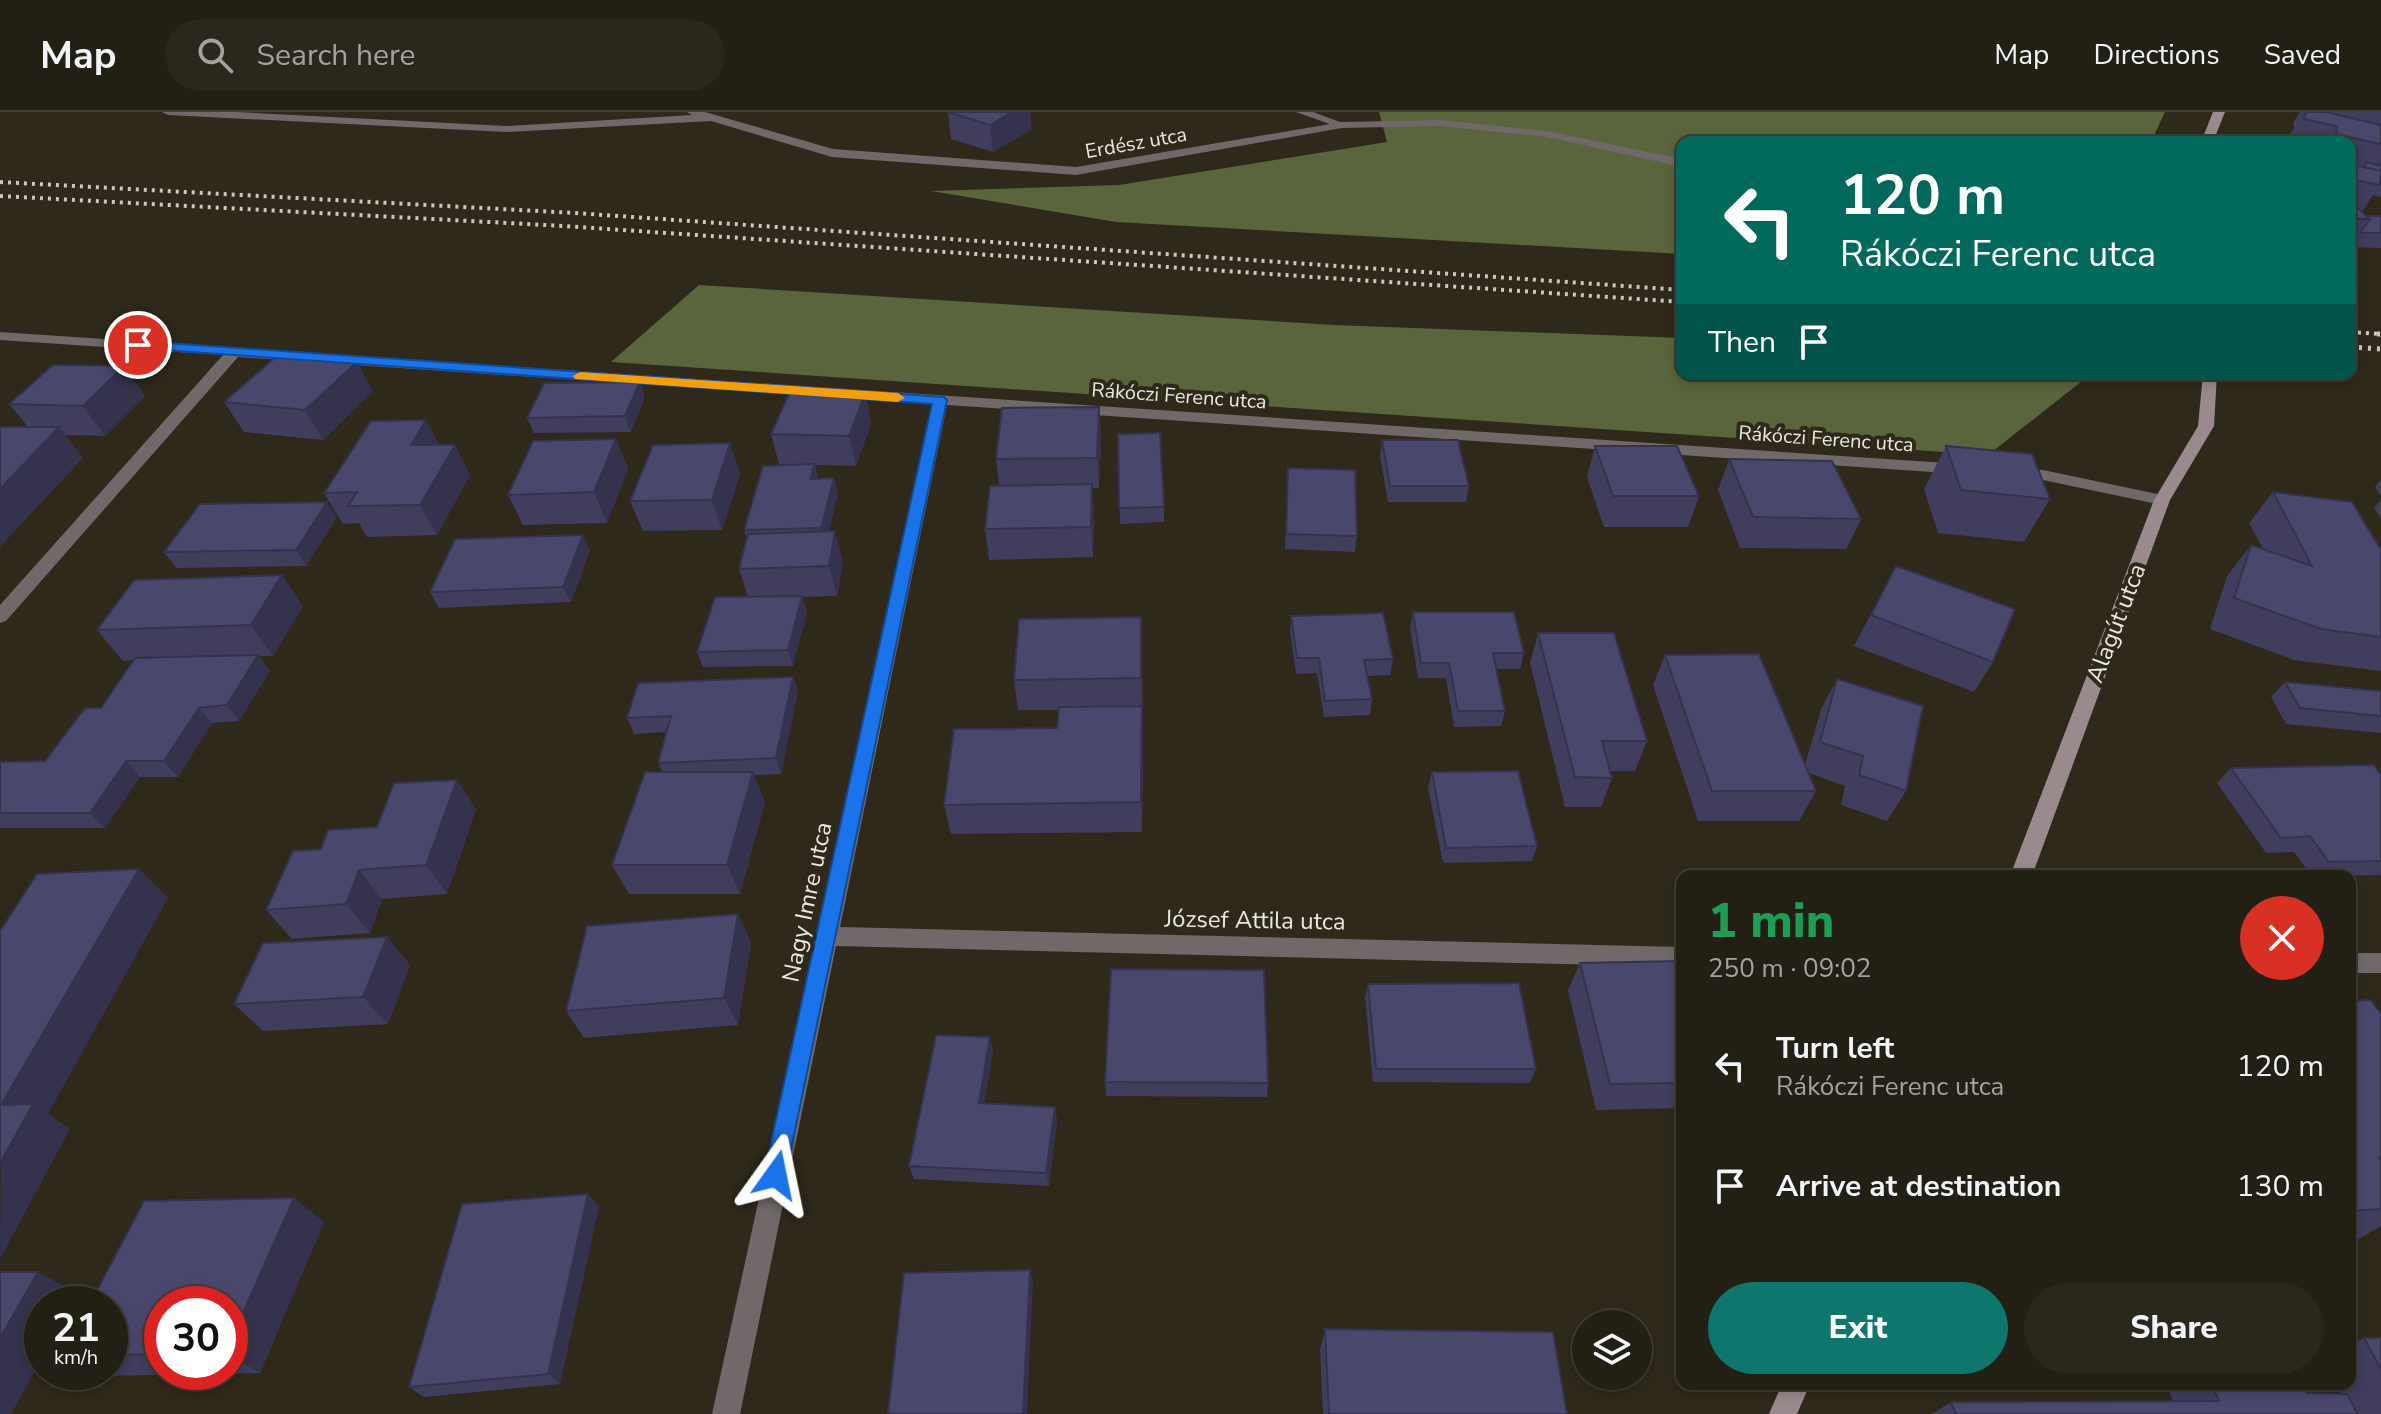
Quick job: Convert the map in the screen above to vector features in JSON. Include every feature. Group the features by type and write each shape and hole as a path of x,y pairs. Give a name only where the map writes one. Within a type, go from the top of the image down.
{"street":[{"path":"168,112 506,129 712,118"},
{"name":"Erdész utca","path":"693,112 832,153 1076,171 1342,125 1440,123 1547,134 1676,162"},
{"path":"1302,112 1342,125"},
{"path":"2209,136 2219,112"},
{"name":"Rákóczi Ferenc utca","path":"0,336 2043,475 2162,500"},
{"path":"0,617 233,353"},
{"name":"Alagút utca","path":"2023,870 2162,500 2206,426 2210,380"},
{"name":"Nagy Imre utca","path":"726,1414 940,400"},
{"name":"József Attila utca","path":"826,936 1676,957"},
{"path":"2356,963 2381,963"},
{"path":"1783,1414 1793,1390"}],"green space":[{"path":"1379,112 2165,112 2154,136 1676,136 1676,254 1116,222 931,191 1119,185 1387,142"},
{"path":"699,285 1334,325 1676,338 1676,380 2083,380 1988,455 611,362"}],"building":[{"path":"948,112 1012,112 990,125"},
{"path":"2306,112 2326,112 2381,125 2381,144 2336,134 2337,126 2304,119"},
{"path":"2366,162 2381,166 2381,171 2364,167"},
{"path":"2356,165 2381,171 2380,185 2356,180"},
{"path":"2356,206 2370,219 2356,219"},
{"path":"2366,216 2381,216 2381,233 2360,233 2370,219"},
{"path":"279,354 357,362 305,410 224,402"},
{"path":"53,365 124,366 83,406 9,404"},
{"path":"640,382 625,416 527,418 544,383"},
{"path":"790,392 865,394 849,436 771,434"},
{"path":"1099,407 1097,458 996,459 1002,408"},
{"path":"426,420 411,445 455,445 420,505 348,506 357,492 324,493 371,421"},
{"path":"0,427 59,427 0,489"},
{"path":"1160,433 1164,507 1119,508 1118,434"},
{"path":"616,439 594,492 508,495 533,441"},
{"path":"1382,440 1458,440 1469,486 1390,486"},
{"path":"730,443 712,500 630,501 653,445"},
{"path":"1595,446 1677,446 1699,496 1613,496"},
{"path":"1946,446 2032,454 2050,499 1961,490"},
{"path":"1729,459 1832,461 1861,519 1753,517"},
{"path":"814,464 811,479 834,478 821,528 744,530 763,466"},
{"path":"1288,468 1355,470 1357,536 1286,534"},
{"path":"1092,484 1091,527 985,529 990,486"},
{"path":"2273,492 2352,502 2381,550 2381,637 2321,629 2234,598 2251,545 2312,566"},
{"path":"327,502 296,550 164,552 200,504"},
{"path":"835,531 829,566 739,569 748,534"},
{"path":"583,535 563,587 430,592 455,539"},
{"path":"1896,566 2015,609 1993,662 1871,615"},
{"path":"282,575 251,625 97,630 134,580"},
{"path":"802,596 788,650 697,652 715,597"},
{"path":"1413,612 1514,612 1524,653 1493,653 1505,711 1458,711 1449,663 1421,663"},
{"path":"1383,613 1393,659 1364,660 1372,699 1325,701 1319,658 1297,658 1291,616"},
{"path":"1141,617 1141,678 1014,680 1019,619"},
{"path":"1538,633 1614,633 1647,741 1602,741 1612,778 1575,777"},
{"path":"1759,654 1816,791 1712,791 1665,655"},
{"path":"258,655 227,705 199,708 164,761 126,761 90,813 0,813 0,762 45,761 85,708 101,708 135,658"},
{"path":"793,677 776,758 658,763 671,716 627,718 638,683"},
{"path":"1837,679 1923,706 1906,791 1859,775 1863,756 1820,742"},
{"path":"2285,682 2381,691 2381,716 2300,708"},
{"path":"1142,706 1141,802 944,805 954,729 1057,728 1059,707"},
{"path":"2374,765 2381,775 2381,861 2329,862 2310,836 2281,838 2231,768"},
{"path":"1518,771 1537,846 1446,848 1432,772"},
{"path":"645,772 753,772 727,865 612,865"},
{"path":"457,780 426,865 359,870 346,904 266,910 293,851 321,849 328,830 377,827 394,783"},
{"path":"139,869 1,1105 33,1104 0,1163 0,931 37,874"},
{"path":"738,914 724,998 566,1011 587,926"},
{"path":"387,937 363,997 234,1004 263,943"},
{"path":"1676,961 1676,1083 1610,1084 1580,963"},
{"path":"1111,969 1264,970 1268,1083 1105,1082"},
{"path":"1519,983 1536,1069 1376,1069 1368,984"},
{"path":"2371,1000 2381,1014 2381,1209 2356,1211 2356,1001"},
{"path":"936,1035 990,1037 979,1103 1055,1107 1046,1173 909,1166"},
{"path":"588,1194 548,1374 409,1387 462,1204"},
{"path":"294,1198 248,1302 248,1286 144,1286 144,1354 128,1355 128,1286 99,1286 144,1201"},
{"path":"1030,1270 1023,1414 888,1414 904,1273"},
{"path":"0,1272 38,1272 30,1286 24,1286 24,1296 0,1338"},
{"path":"1325,1329 1553,1332 1567,1414 1329,1414"},
{"path":"2364,1338 2381,1338 2381,1369"},
{"path":"2214,1390 2306,1390 2307,1393 2347,1394 2358,1414 1956,1414 1951,1402 2219,1401"}],"railway":[{"path":"0,182 575,213 1676,290"},
{"path":"0,196 564,226 1676,302"},
{"path":"2356,332 2381,334 2377,334"},
{"path":"2356,347 2381,349"}],"slow traffic":[{"path":"580,376 898,398"}],"route":[{"path":"138,345 940,400 776,1175"}]}
